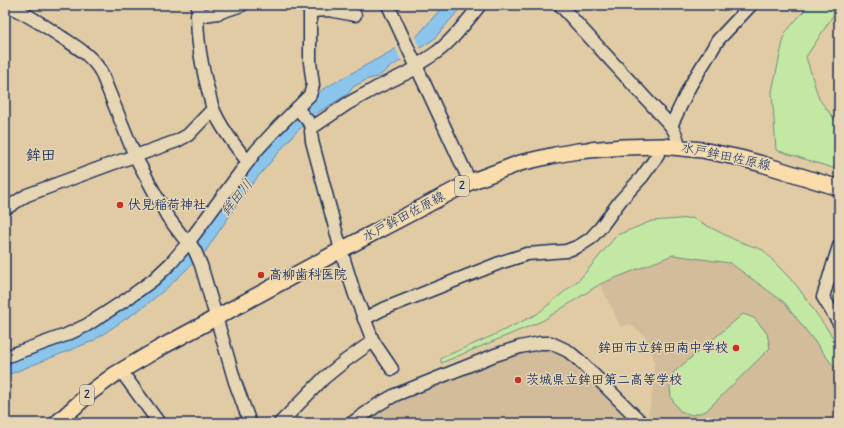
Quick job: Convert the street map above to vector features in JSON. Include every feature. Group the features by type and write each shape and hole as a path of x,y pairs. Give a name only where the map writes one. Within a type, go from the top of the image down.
{"main road":[{"name":"水戸鉾田佐原線","path":"57,423 91,392 121,371 158,349 470,182 520,163 555,155 597,149 658,145 702,150 762,164 839,188"}],"street":[{"path":"5,5 23,12 38,21 84,52 96,63 135,156 167,216 195,251 201,265 235,382 250,423"},
{"path":"242,5 218,13 198,10 200,47 213,109 229,136 248,162"},
{"path":"388,5 470,182"},
{"path":"312,126 352,101 416,65 437,51 458,31 480,5"},
{"path":"560,5 671,126 678,137 679,147"},
{"path":"671,126 690,86 718,40 751,5"},
{"path":"5,357 66,335 87,325 127,299 153,280 168,266 189,244 248,162 269,137 310,95 313,85 306,8 329,10 355,16"},
{"path":"5,208 27,195 177,141 188,135 213,109"},
{"path":"298,109 312,126 312,141 341,250 354,292 373,341 392,369"},
{"path":"364,319 381,310 502,262 527,254 566,251 579,246 590,239 601,227 620,201 642,177 658,154 658,145"},
{"path":"839,246 823,297 839,323"},
{"path":"280,423 324,378 373,341"},
{"path":"352,423 395,395 495,355 520,347 540,343 551,343 568,351 580,361 642,423"},
{"path":"121,371 159,423"}],"shaded area":[{"name":"鉾田市立鉾田南中学校","path":"690,251 721,259 753,275 802,318 839,373 839,423 652,423 648,419 653,387 654,360 645,336 630,324 621,327 600,284 658,257"},
{"name":"茨城県立鉾田第二高等学校","path":"554,349 565,355 636,423 358,423 389,403 501,358 534,350"}],"green space":[{"path":"809,5 839,5 839,9 836,11 806,57 819,99 839,125 839,170 776,150 772,91 785,33"},
{"path":"692,218 735,240 763,250 797,286 839,346 839,373 784,302 730,263 673,255 600,284 542,321 441,363 441,358 492,336 537,314 580,279 617,235 652,221"},
{"path":"743,314 754,318 767,333 770,348 706,411 692,415 680,411 671,398 670,386 673,373"}],"water":[{"name":"鉾田川","path":"444,5 463,5 434,39 389,68 378,77 368,79 353,87 348,94 317,113 295,133 246,191 205,252 168,287 146,305 93,341 5,376 5,362 149,291 270,138 323,89 418,35"}],"pier":[{"path":"414,35 421,50 402,62 395,47"}],"place":[{"name":"伏見稲荷神社","path":"120,205"},
{"name":"高柳歯科医院","path":"261,275"},
{"name":"鉾田市立鉾田南中学校","path":"736,348"},
{"name":"茨城県立鉾田第二高等学校","path":"518,380"}],"district":[{"name":"鉾田","path":"41,156"}]}
